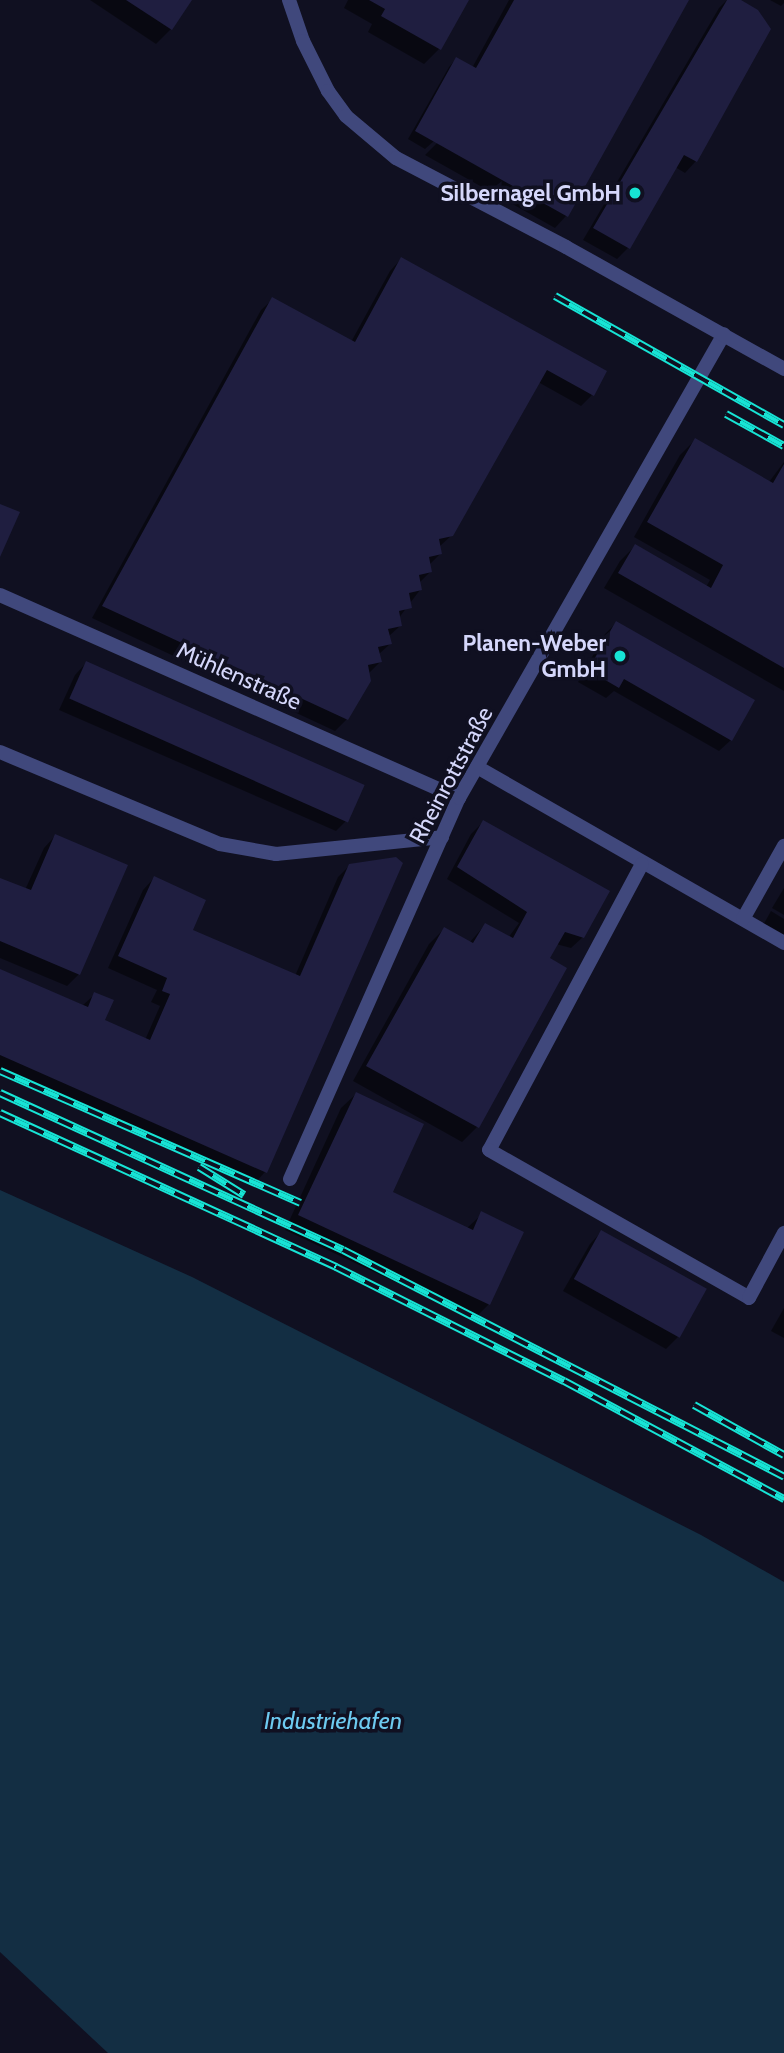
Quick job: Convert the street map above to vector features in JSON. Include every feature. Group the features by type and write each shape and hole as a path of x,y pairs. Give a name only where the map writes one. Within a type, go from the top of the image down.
{"street":[{"path":"289,0 315,69 328,90 346,116 386,150 784,369"},
{"name":"Rheinrottstraße","path":"290,1179 459,798 724,334"},
{"name":"Mühlenstraße","path":"0,595 459,798"},
{"path":"0,752 220,844 276,854 442,838"},
{"path":"477,768 784,943"},
{"path":"743,919 784,846"},
{"path":"642,864 489,1150 749,1298 784,1233"}],"water":[{"name":"Industriehafen","path":"0,1190 192,1277 701,1535 784,1582 784,2053 108,2053 0,1952"}],"building":[{"path":"126,0 192,0 172,30"},
{"path":"369,0 469,0 441,50 381,16 385,9"},
{"path":"514,0 689,0 568,217 415,131 456,57 476,68"},
{"path":"727,0 741,0 758,10 771,29 697,162 684,155 630,249 593,228"},
{"path":"401,257 607,371 594,396 547,370 453,536 439,539 442,554 429,557 432,572 419,575 422,590 409,593 412,608 399,611 402,626 388,629 392,644 378,647 382,662 368,665 371,681 348,720 102,606 272,297 355,342"},
{"path":"695,438 773,483 784,464 784,668 618,573 635,544 711,588 723,565 647,522"},
{"path":"0,504 20,512 0,557"},
{"path":"616,621 755,700 732,741 624,679 619,688 588,670"},
{"path":"86,661 365,785 348,823 69,698"},
{"path":"483,820 610,891 584,938 565,932 550,958 567,968 479,1128 366,1066 444,927 473,943 485,923 513,938 527,912 457,867"},
{"path":"55,834 128,865 80,975 0,941 0,878 31,890"},
{"path":"396,857 403,863 267,1173 0,1055 0,969 88,1007 94,992 114,1000 105,1020 150,1040 170,994 162,991 167,978 118,956 154,876 206,900 193,930 300,976 349,864"},
{"path":"356,1092 424,1124 393,1192 473,1230 481,1211 524,1232 490,1305 298,1215"},
{"path":"601,1230 707,1289 680,1338 574,1279"}],"railway":[{"path":"555,296 784,425"},
{"path":"726,414 784,446"},
{"path":"0,1071 300,1203"},
{"path":"0,1093 343,1250 784,1477"},
{"path":"0,1113 336,1267 564,1381 784,1499"},
{"path":"199,1167 244,1195"},
{"path":"694,1405 784,1455"}],"place":[{"name":"Silbernagel GmbH","path":"635,193"},
{"name":"Planen-Weber GmbH","path":"620,656"}]}
